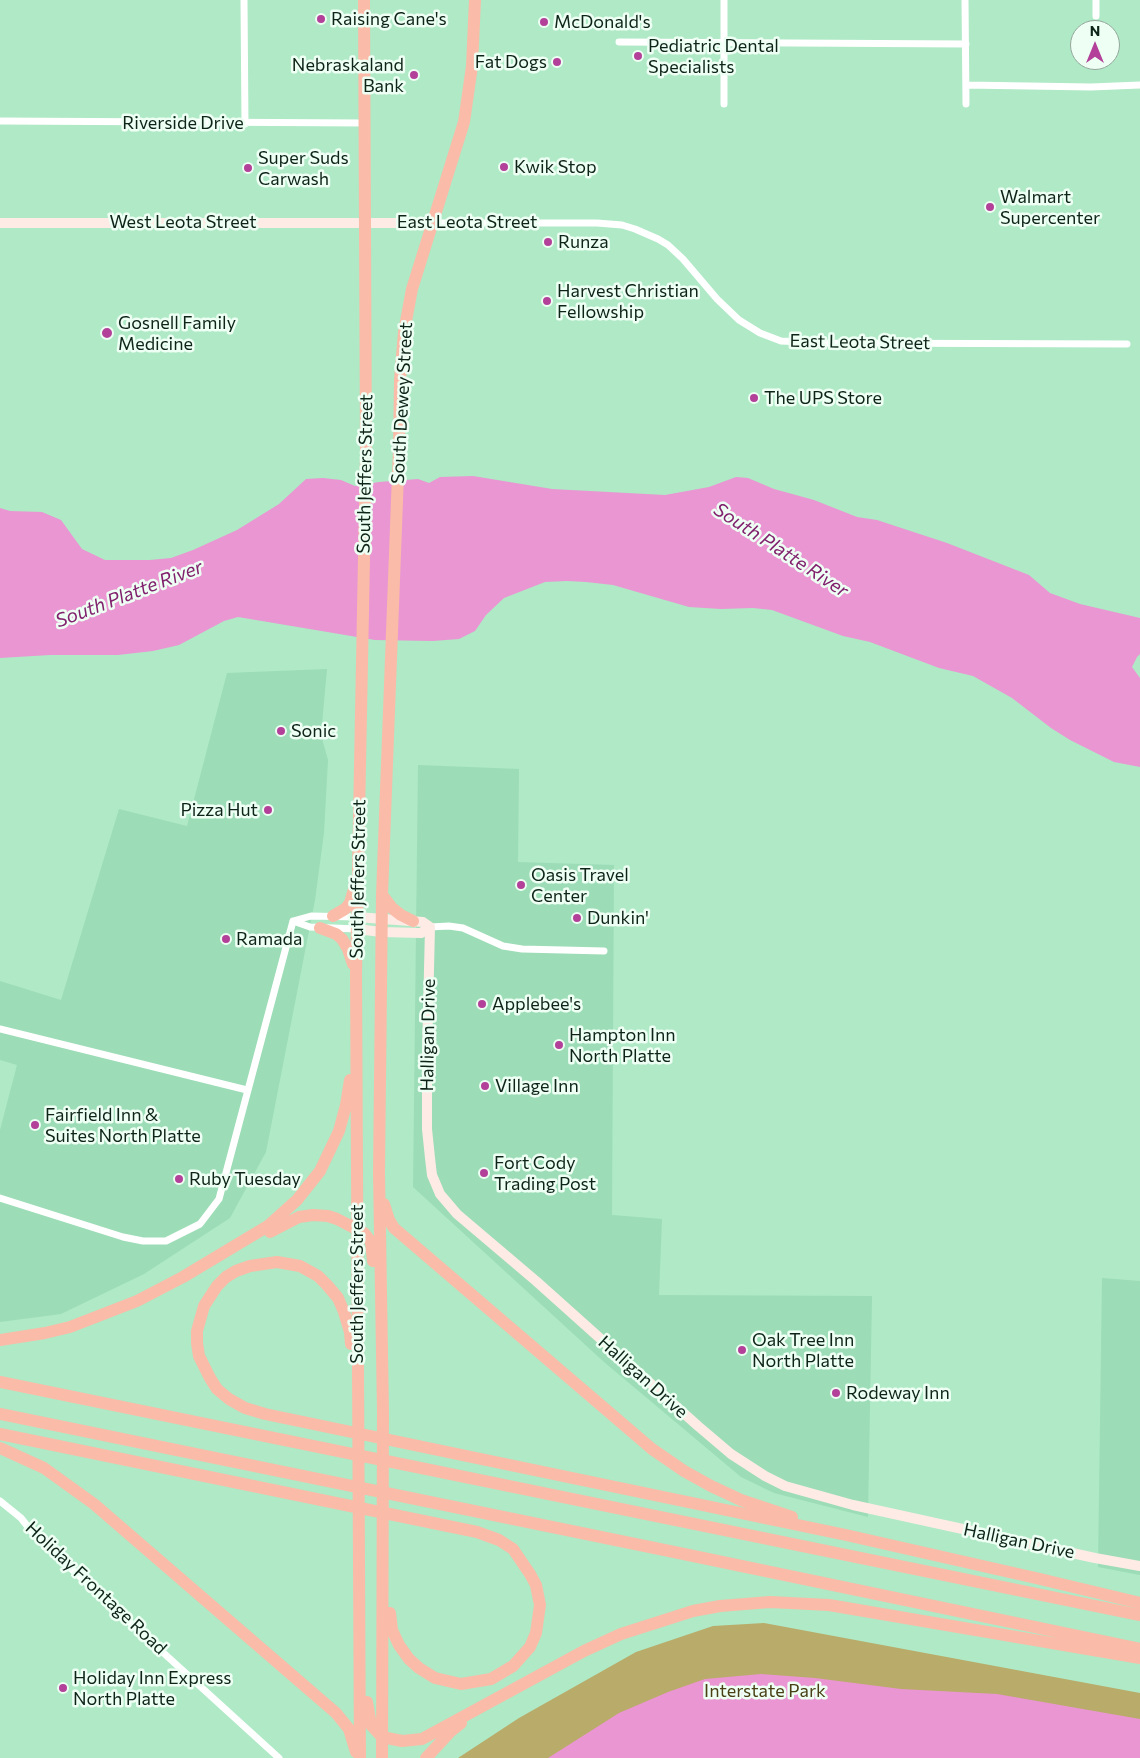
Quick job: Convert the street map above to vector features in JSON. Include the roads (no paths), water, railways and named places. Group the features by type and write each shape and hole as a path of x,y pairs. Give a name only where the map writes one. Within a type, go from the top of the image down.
{"highway":[{"name":"South Jeffers Street","path":"359,1758 356,974 366,454 364,0"},
{"name":"South Dewey Street","path":"391,665 400,380 404,332 416,272 464,122 472,66 475,0"},
{"name":"South Jeffers Street","path":"382,1758 384,1546 379,1173 381,926 391,665"},
{"path":"333,916 345,909 350,903 358,872"},
{"path":"382,895 400,915 413,921"},
{"path":"320,928 336,934 342,939 351,955 356,974"},
{"path":"183,1277 268,1226 310,1186 320,1171 339,1131 346,1105 356,1045"},
{"path":"379,1173 387,1214 394,1228 652,1449 684,1472 741,1500 846,1535"},
{"path":"0,1340 45,1333 92,1319 137,1301 225,1257 280,1225 299,1217 313,1214 328,1216 356,1228 364,1233 370,1242 375,1309 381,1335"},
{"path":"358,1411 350,1332 338,1298 318,1276 300,1266 264,1262 236,1271 217,1286 204,1306 200,1318 197,1343 199,1356 217,1389 228,1399 245,1408 288,1420 846,1535 1140,1603"},
{"path":"0,1382 1140,1615"},
{"path":"0,1414 1140,1649"},
{"path":"0,1434 467,1530 499,1540 513,1549 521,1558 536,1585 540,1605 539,1620 530,1647 513,1666 501,1674 475,1683 461,1684 448,1682 435,1678 419,1668 399,1645 392,1630 384,1546"},
{"path":"0,1448 44,1468 94,1504 336,1712 349,1729 359,1758"},
{"path":"360,1630 369,1718 373,1728 382,1737 402,1741 422,1739 584,1651 621,1634 693,1611 742,1604 785,1602 829,1605 1140,1658"},
{"path":"426,1758 451,1731 476,1710"}],"street":[{"path":"244,0 246,124"},
{"path":"724,0 724,104"},
{"path":"966,0 966,104"},
{"path":"1096,0 1096,16"},
{"path":"619,42 966,44"},
{"path":"966,85 1140,86"},
{"name":"Riverside Drive","path":"0,121 246,124 366,123"},
{"name":"East Leota Street","path":"366,222 579,222 611,224 635,229 668,245 739,320 760,334 782,341 824,343 1127,344"},
{"name":"West Leota Street","path":"0,223 366,222"},
{"path":"293,921 311,916 333,916 357,923 421,933 430,927 449,926 463,928 503,946 522,949 604,951"},
{"path":"293,921 310,927 320,928 357,923"},
{"path":"0,1198 143,1241 166,1241 180,1236 200,1224 219,1199 293,921"},
{"path":"381,926 413,921 423,922 430,927"},
{"name":"Halligan Drive","path":"430,927 427,1129 432,1175 440,1194 457,1214 543,1287 730,1454 765,1476 794,1488 853,1505 1095,1558 1140,1566"},
{"path":"0,1029 248,1090"},
{"name":"Holiday Frontage Road","path":"0,1501 21,1518 35,1536 279,1758"}],"water":[{"name":"South Platte River","path":"473,476 552,489 665,495 709,487 736,477 748,478 774,489 814,500 857,517 877,520 947,543 1029,575 1050,593 1080,604 1140,618 1140,654 1132,667 1140,678 1140,767 1114,762 1070,740 1012,698 973,676 939,668 870,642 843,636 772,610 689,607 613,585 586,582 545,582 504,598 486,615 475,631 459,639 433,641 375,640 238,617 224,621 179,645 153,651 118,655 50,655 0,658 0,508 10,511 42,512 61,520 82,549 105,560 150,560 171,558 237,530 279,504 306,479 341,480 355,486 418,479 429,483 440,477"},
{"path":"761,1674 815,1678 901,1689 997,1694 1140,1719 1140,1758 548,1758 619,1713 668,1692 705,1679"}],"place":[{"name":"Raising Cane's","path":"321,19"},
{"name":"McDonald's","path":"544,22"},
{"name":"Pediatric Dental Specialists","path":"638,56"},
{"name":"Fat Dogs","path":"557,62"},
{"name":"Nebraskaland Bank","path":"414,75"},
{"name":"Kwik Stop","path":"504,167"},
{"name":"Super Suds Carwash","path":"248,168"},
{"name":"Walmart Supercenter","path":"990,207"},
{"name":"Runza","path":"548,242"},
{"name":"Harvest Christian Fellowship","path":"547,301"},
{"name":"Gosnell Family Medicine","path":"107,333"},
{"name":"The UPS Store","path":"754,398"},
{"name":"Sonic","path":"281,731"},
{"name":"Pizza Hut","path":"268,810"},
{"name":"Oasis Travel Center","path":"521,885"},
{"name":"Dunkin'","path":"577,918"},
{"name":"Ramada","path":"226,939"},
{"name":"Applebee's","path":"482,1004"},
{"name":"Hampton Inn North Platte","path":"559,1045"},
{"name":"Village Inn","path":"485,1086"},
{"name":"Fairfield Inn & Suites North Platte","path":"35,1125"},
{"name":"Fort Cody Trading Post","path":"484,1173"},
{"name":"Ruby Tuesday","path":"179,1179"},
{"name":"Oak Tree Inn North Platte","path":"742,1350"},
{"name":"Rodeway Inn","path":"836,1393"},
{"name":"Holiday Inn Express North Platte","path":"63,1688"}],"park label":[{"name":"Interstate Park","path":"765,1691"}]}
